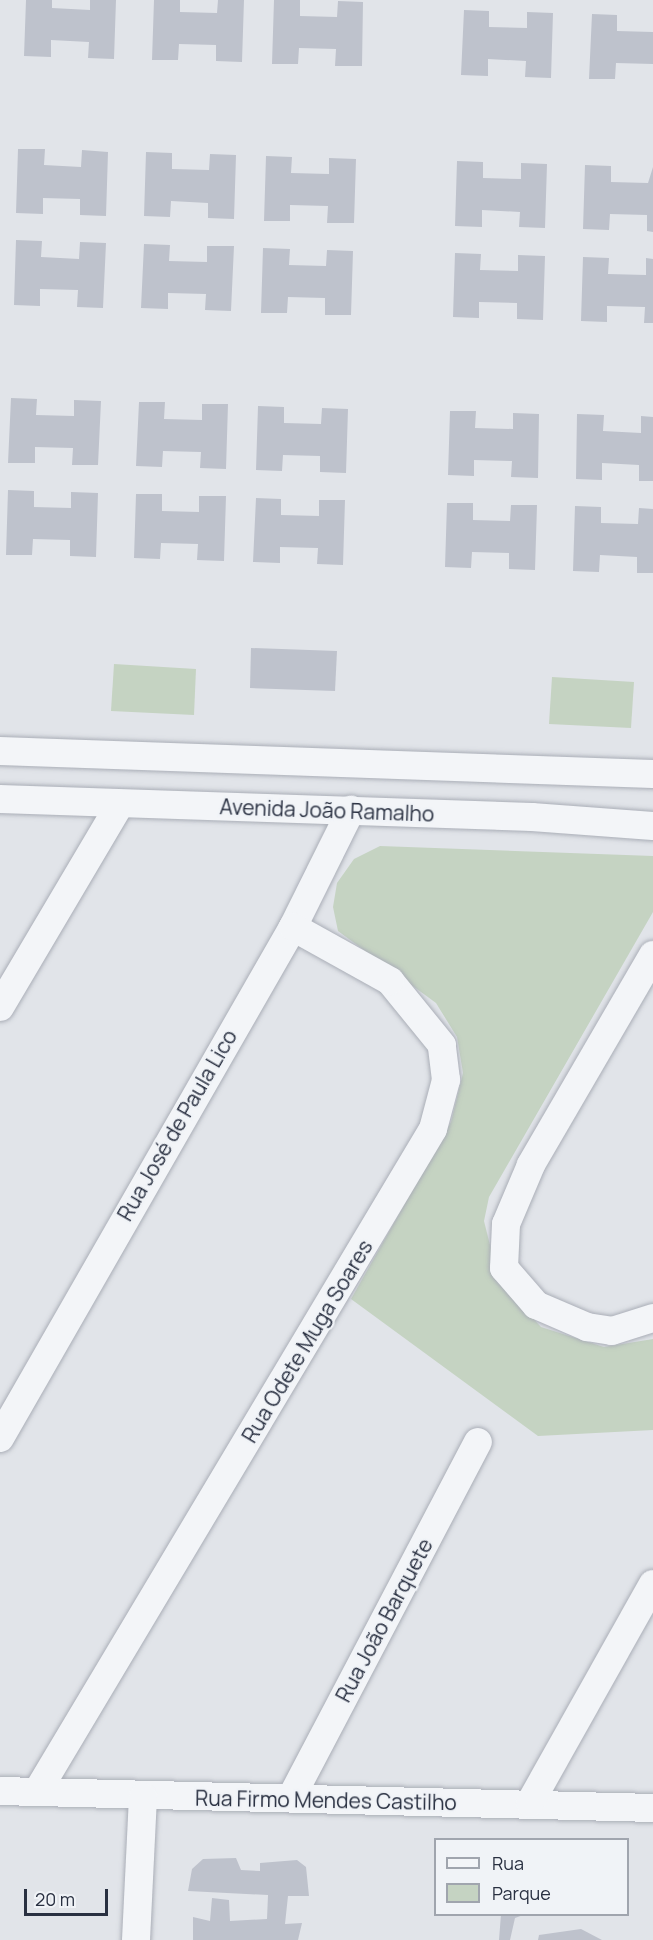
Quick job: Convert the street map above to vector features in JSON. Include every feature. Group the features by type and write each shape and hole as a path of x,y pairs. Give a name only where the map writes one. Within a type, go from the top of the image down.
{"street":[{"path":"0,751 653,774"},
{"name":"Avenida João Ramalho","path":"0,800 351,810 653,826"},
{"path":"0,1007 120,804"},
{"name":"Rua José de Paula Lico","path":"0,1438 293,927 351,810"},
{"name":"Rua Odete Muga Soares","path":"37,1792 433,1129 446,1080 442,1045 390,981 293,927"},
{"path":"653,955 531,1165 506,1224 504,1268 536,1305 586,1327 612,1331 653,1318"},
{"name":"Rua João Barquete","path":"291,1798 478,1442"},
{"path":"530,1803 653,1584"},
{"name":"Rua Firmo Mendes Castilho","path":"0,1791 143,1797 530,1803 653,1808"},
{"path":"136,1940 143,1797"}],"green space":[{"path":"114,664 196,669 194,715 111,711"},
{"path":"552,677 634,682 631,728 549,724"},
{"path":"380,846 653,856 653,912 489,1197 484,1221 499,1281 541,1327 604,1347 653,1339 653,1430 538,1436 351,1299 451,1122 463,1073 457,1037 436,1003 338,931 333,907 337,883 354,859"}],"building":[{"path":"26,0 52,0 52,8 90,10 90,0 116,0 114,59 88,58 89,42 51,40 51,57 24,56"},
{"path":"154,0 180,0 180,12 217,13 218,0 244,0 242,62 216,61 216,45 179,44 178,60 152,60"},
{"path":"274,0 300,0 300,16 337,17 338,1 363,2 362,66 335,66 336,49 299,48 298,64 272,64"},
{"path":"464,10 489,11 489,27 527,28 527,12 553,13 551,78 525,77 526,61 488,59 488,76 461,75"},
{"path":"592,14 617,15 617,31 653,32 653,64 616,63 615,79 589,79"},
{"path":"18,149 45,149 44,165 81,167 82,150 108,152 106,216 80,215 80,199 43,198 43,214 16,213"},
{"path":"146,152 172,153 172,169 209,170 210,154 236,155 234,219 208,218 208,203 171,201 170,217 144,216"},
{"path":"266,156 292,157 291,173 329,174 329,158 356,159 354,223 327,223 328,206 290,205 290,221 264,221"},
{"path":"457,161 483,162 483,178 521,179 521,163 547,164 545,228 519,227 520,212 482,210 482,227 455,226"},
{"path":"585,165 611,166 611,182 648,183 653,167 653,232 647,231 647,215 610,214 609,230 583,229"},
{"path":"16,240 42,241 41,257 79,259 80,242 106,243 103,308 77,307 78,290 40,289 40,306 14,305"},
{"path":"144,244 170,245 169,261 207,262 207,246 234,246 231,311 205,310 206,294 168,293 168,309 141,308"},
{"path":"263,248 290,249 289,265 326,266 327,250 353,251 351,315 325,315 325,298 288,297 287,313 261,313"},
{"path":"455,253 481,254 480,270 518,271 518,255 545,256 543,320 517,319 517,303 479,302 479,318 453,317"},
{"path":"583,257 609,258 608,274 646,275 646,258 653,259 653,323 644,323 645,307 607,306 607,322 581,321"},
{"path":"11,398 37,399 36,415 74,416 74,400 101,401 98,465 72,465 73,448 35,447 35,463 8,463"},
{"path":"139,402 165,402 164,419 202,420 202,404 228,404 226,469 200,468 201,452 163,451 162,467 136,466"},
{"path":"258,406 284,407 284,423 321,424 322,408 348,409 346,473 320,472 320,456 283,455 282,471 256,470"},
{"path":"450,411 476,411 475,428 513,429 513,413 539,414 538,478 511,477 512,461 474,460 474,476 448,475"},
{"path":"577,414 604,415 603,431 641,433 641,416 653,417 653,481 639,481 639,465 602,463 602,480 576,479"},
{"path":"8,490 34,491 34,507 71,508 71,492 98,493 96,557 70,556 70,540 33,539 32,555 6,555"},
{"path":"136,494 162,494 162,511 199,512 199,496 226,496 224,561 197,560 198,544 161,543 160,559 134,558"},
{"path":"256,498 281,499 281,515 319,516 319,500 345,500 343,565 317,564 318,548 280,547 280,563 253,562"},
{"path":"447,503 473,503 473,520 510,521 511,505 537,505 535,570 509,569 509,553 472,552 471,568 445,567"},
{"path":"575,506 601,507 601,523 638,524 639,508 653,509 653,573 637,573 637,557 600,555 599,572 573,571"},
{"path":"251,648 337,651 335,691 250,688"},
{"path":"236,1858 241,1870 260,1871 260,1863 297,1860 306,1867 309,1896 288,1896 285,1924 302,1923 298,1940 193,1940 193,1917 210,1921 212,1898 229,1900 230,1921 267,1919 268,1895 188,1891 192,1869 203,1859"},
{"path":"501,1916 520,1916 515,1918 510,1940 499,1940"},
{"path":"581,1929 602,1940 538,1940 539,1935"}]}
